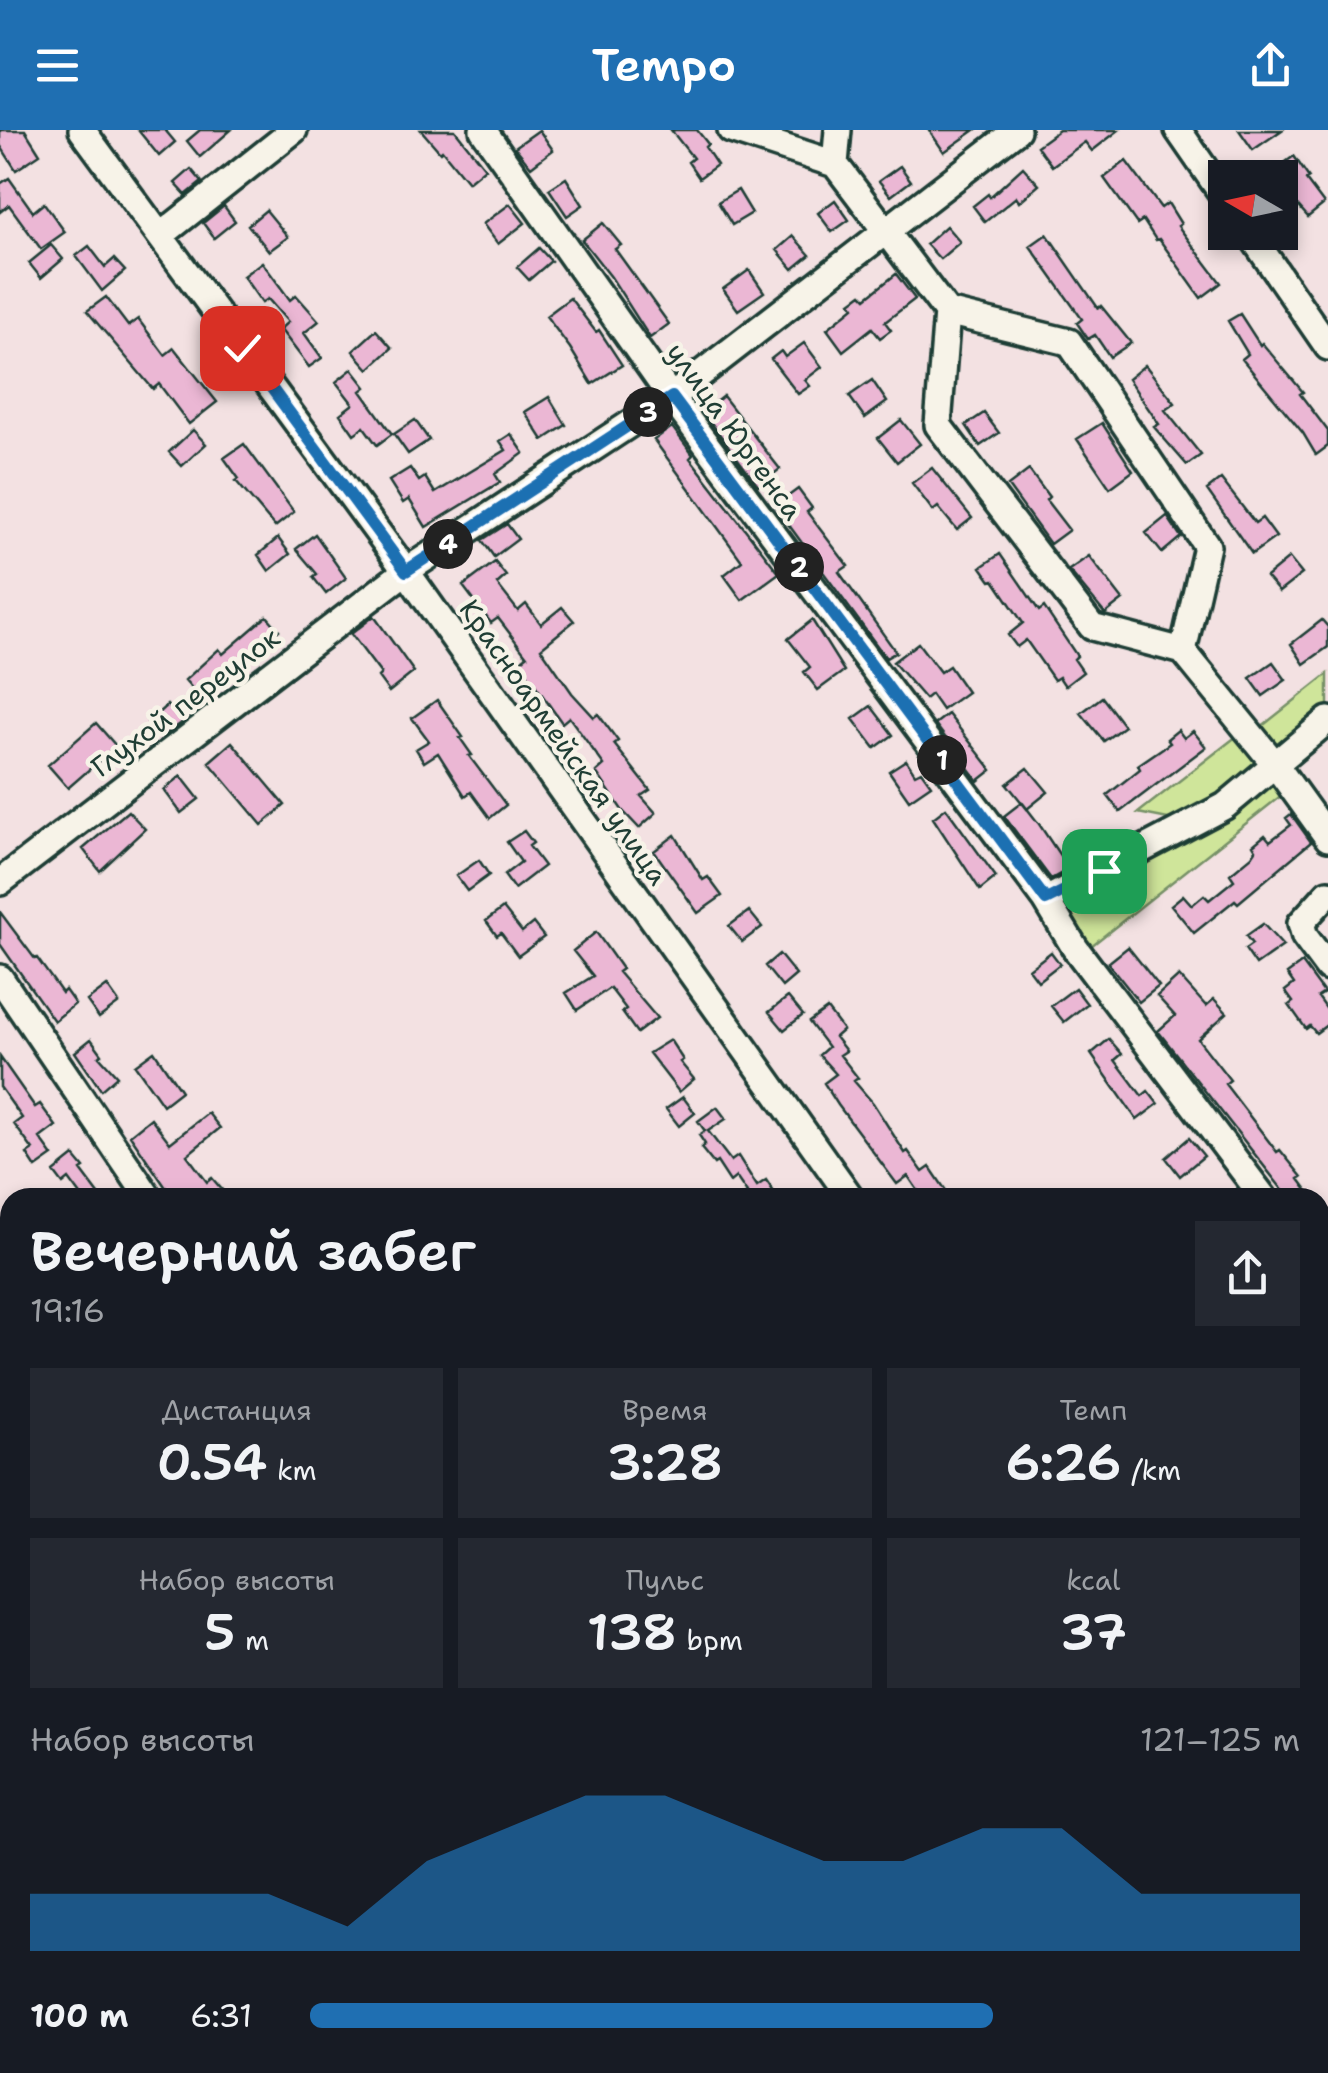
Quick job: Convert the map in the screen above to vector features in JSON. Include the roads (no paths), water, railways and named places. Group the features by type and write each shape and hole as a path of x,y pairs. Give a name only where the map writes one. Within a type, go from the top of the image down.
{"street":[{"name":"Красноармейская улица","path":"82,130 406,571 844,1188"},
{"path":"160,236 294,130"},
{"name":"улица Юргенса","path":"482,130 672,397 1046,900 1075,948 1256,1188"},
{"path":"731,130 835,164 947,312 1069,342 1208,546 1183,651"},
{"path":"835,164 838,130"},
{"name":"Глухой переулок","path":"0,882 406,571 672,397 1017,130"},
{"path":"1178,130 1208,173"},
{"path":"1261,250 1328,347"},
{"path":"947,312 938,425 1092,627 1183,651 1274,763 1328,838"},
{"path":"1046,900 1225,806 1328,720"},
{"path":"1328,893 1301,923 1305,937 1328,968"},
{"path":"0,978 141,1188"}]}
